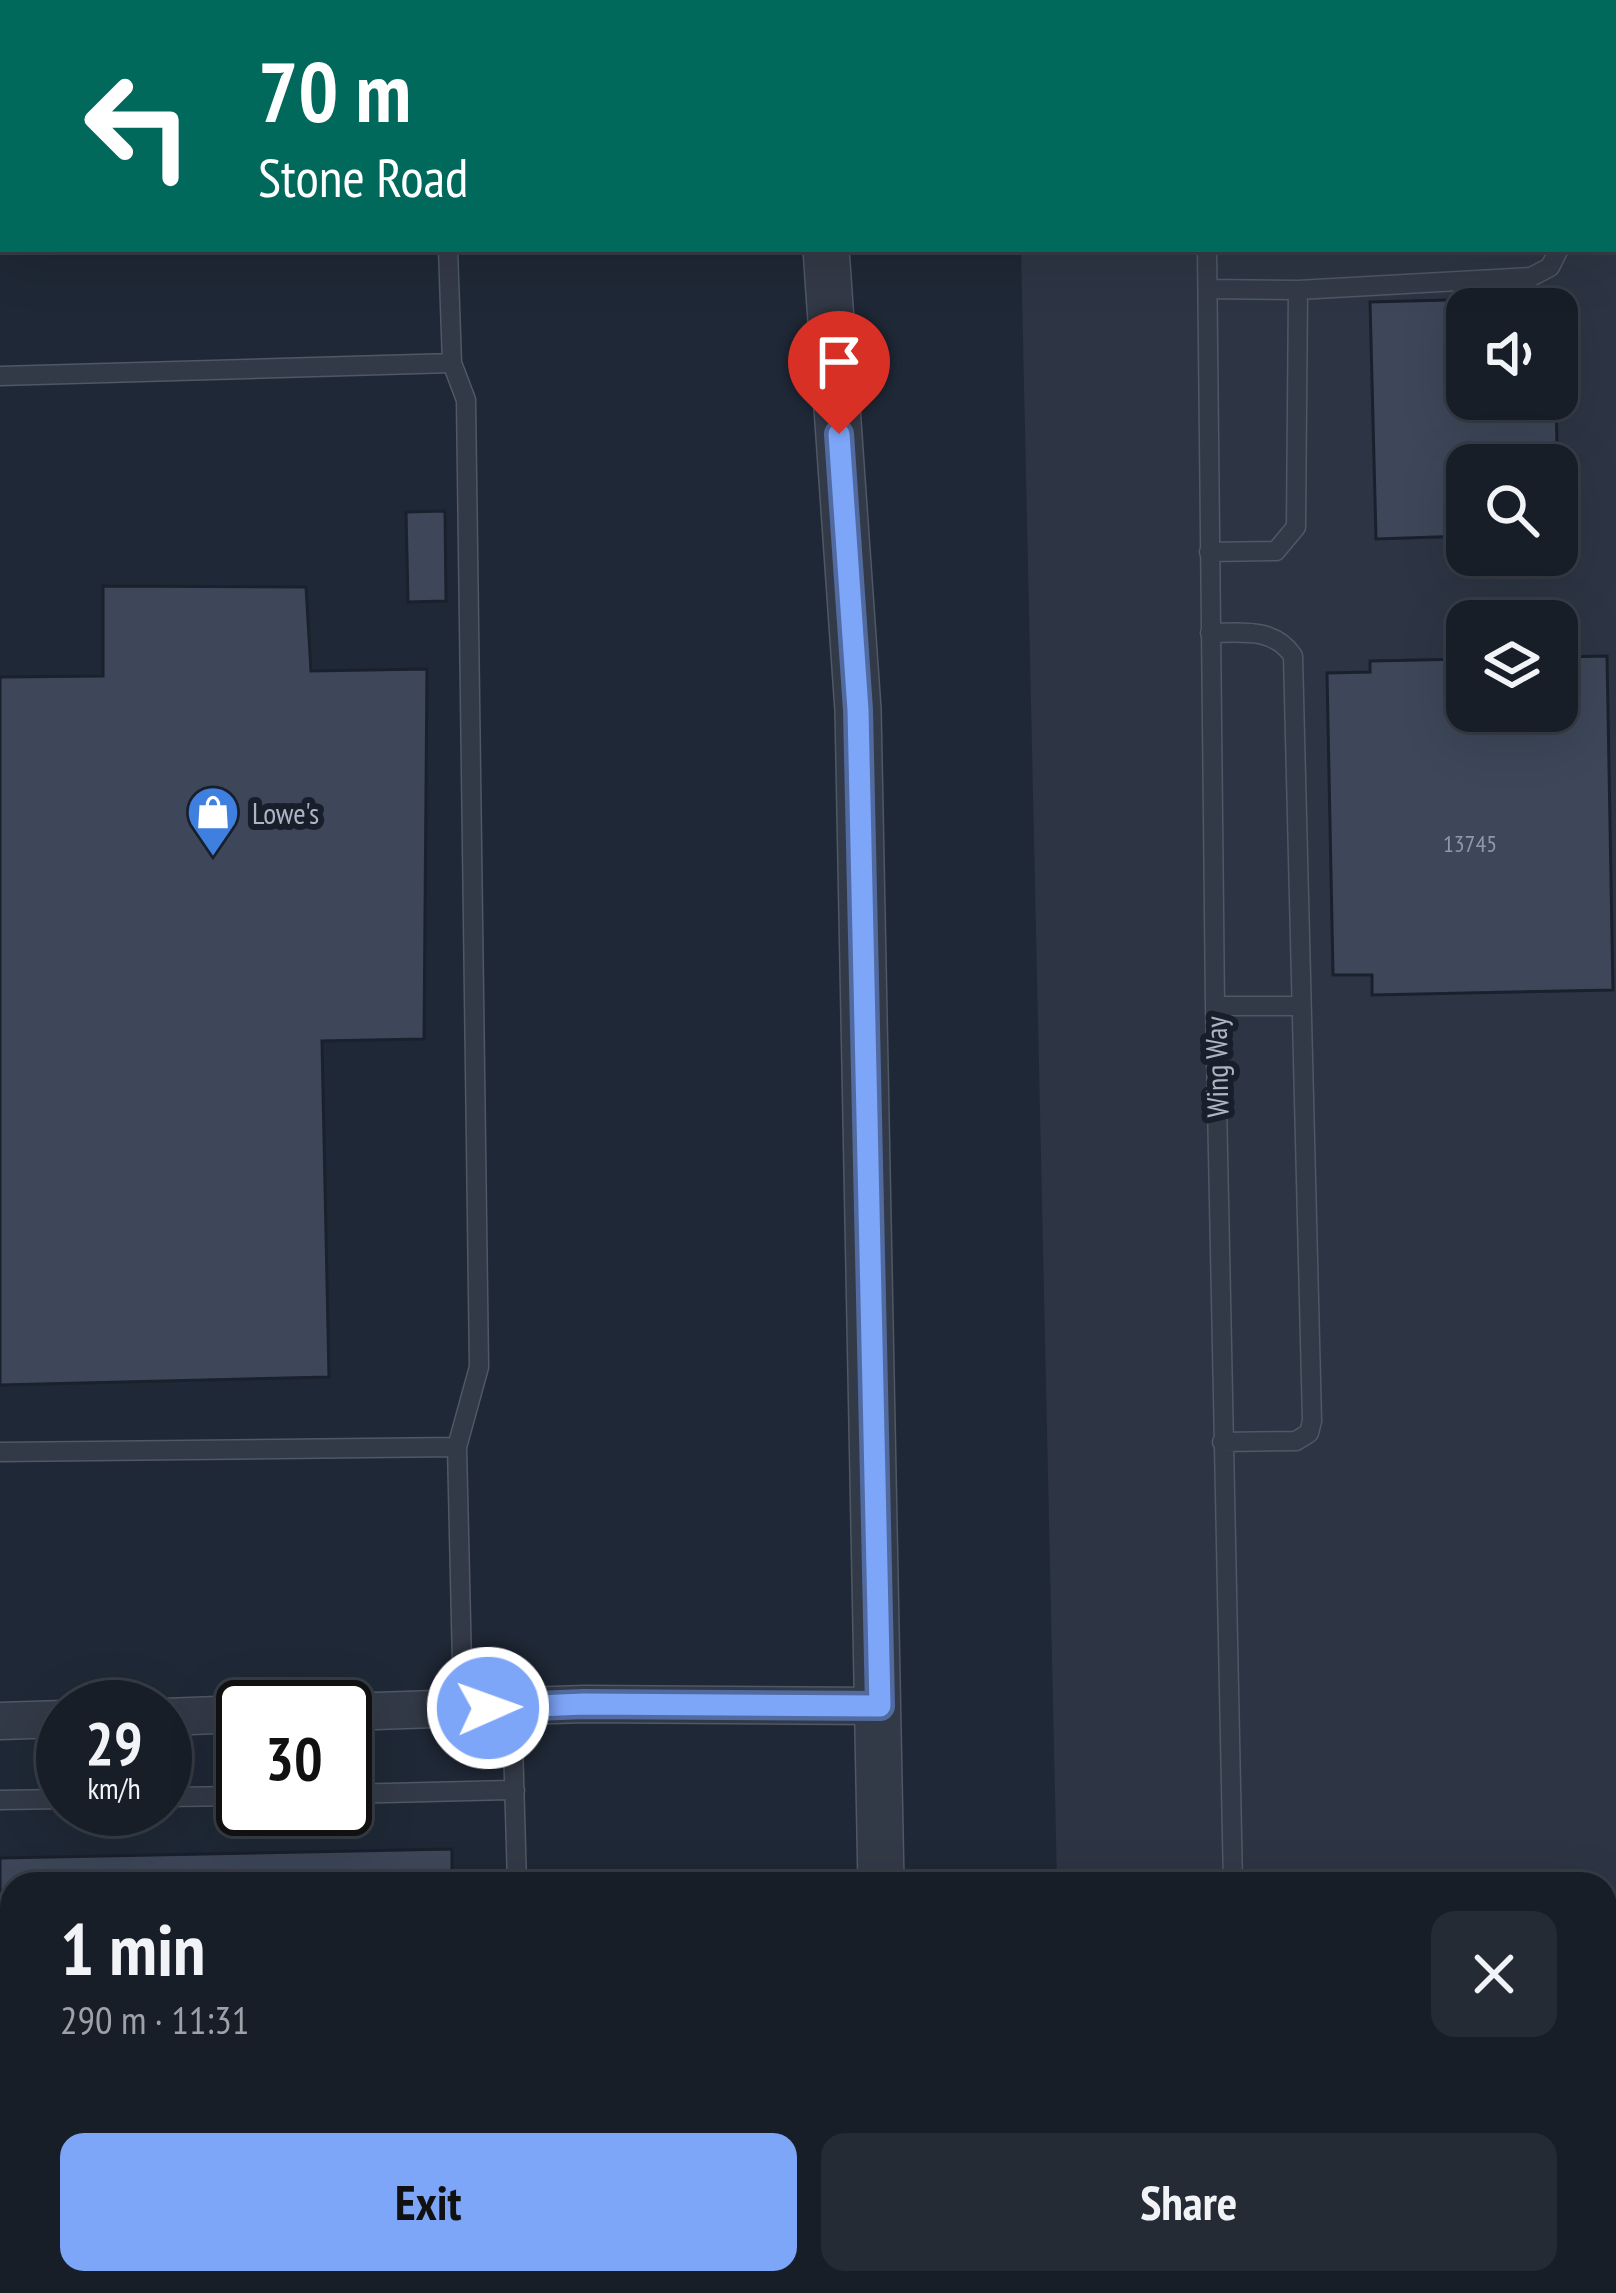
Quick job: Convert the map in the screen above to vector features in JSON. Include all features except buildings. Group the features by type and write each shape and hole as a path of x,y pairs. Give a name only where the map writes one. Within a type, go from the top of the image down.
{"street":[{"path":"826,252 858,710 881,1872"},
{"path":"372,1711 584,1704 880,1706"},
{"path":"0,1721 36,1720"}],"lane":[{"path":"448,252 452,363 466,400 479,1367 457,1447 463,1708"},
{"name":"Wing Way","path":"1207,252 1214,1006 1233,1872"},
{"path":"1208,289 1298,290 1531,277 1550,267 1558,252"},
{"path":"1209,552 1276,551 1296,527 1298,290"},
{"path":"0,376 452,363"},
{"path":"1210,633 1273,636 1293,656 1312,1421 1309,1432 1296,1441 1222,1442"},
{"path":"1214,1006 1300,1006"},
{"path":"0,1451 457,1447"},
{"path":"512,1707 517,1872"},
{"path":"372,1793 514,1790"},
{"path":"0,1801 36,1800"}],"shaded area":[{"path":"1021,252 1616,252 1616,1872 1057,1872"}],"place":[{"name":"Lowe's","path":"213,858"}],"route":[{"path":"488,1708 880,1706 858,710 839,434"}]}
